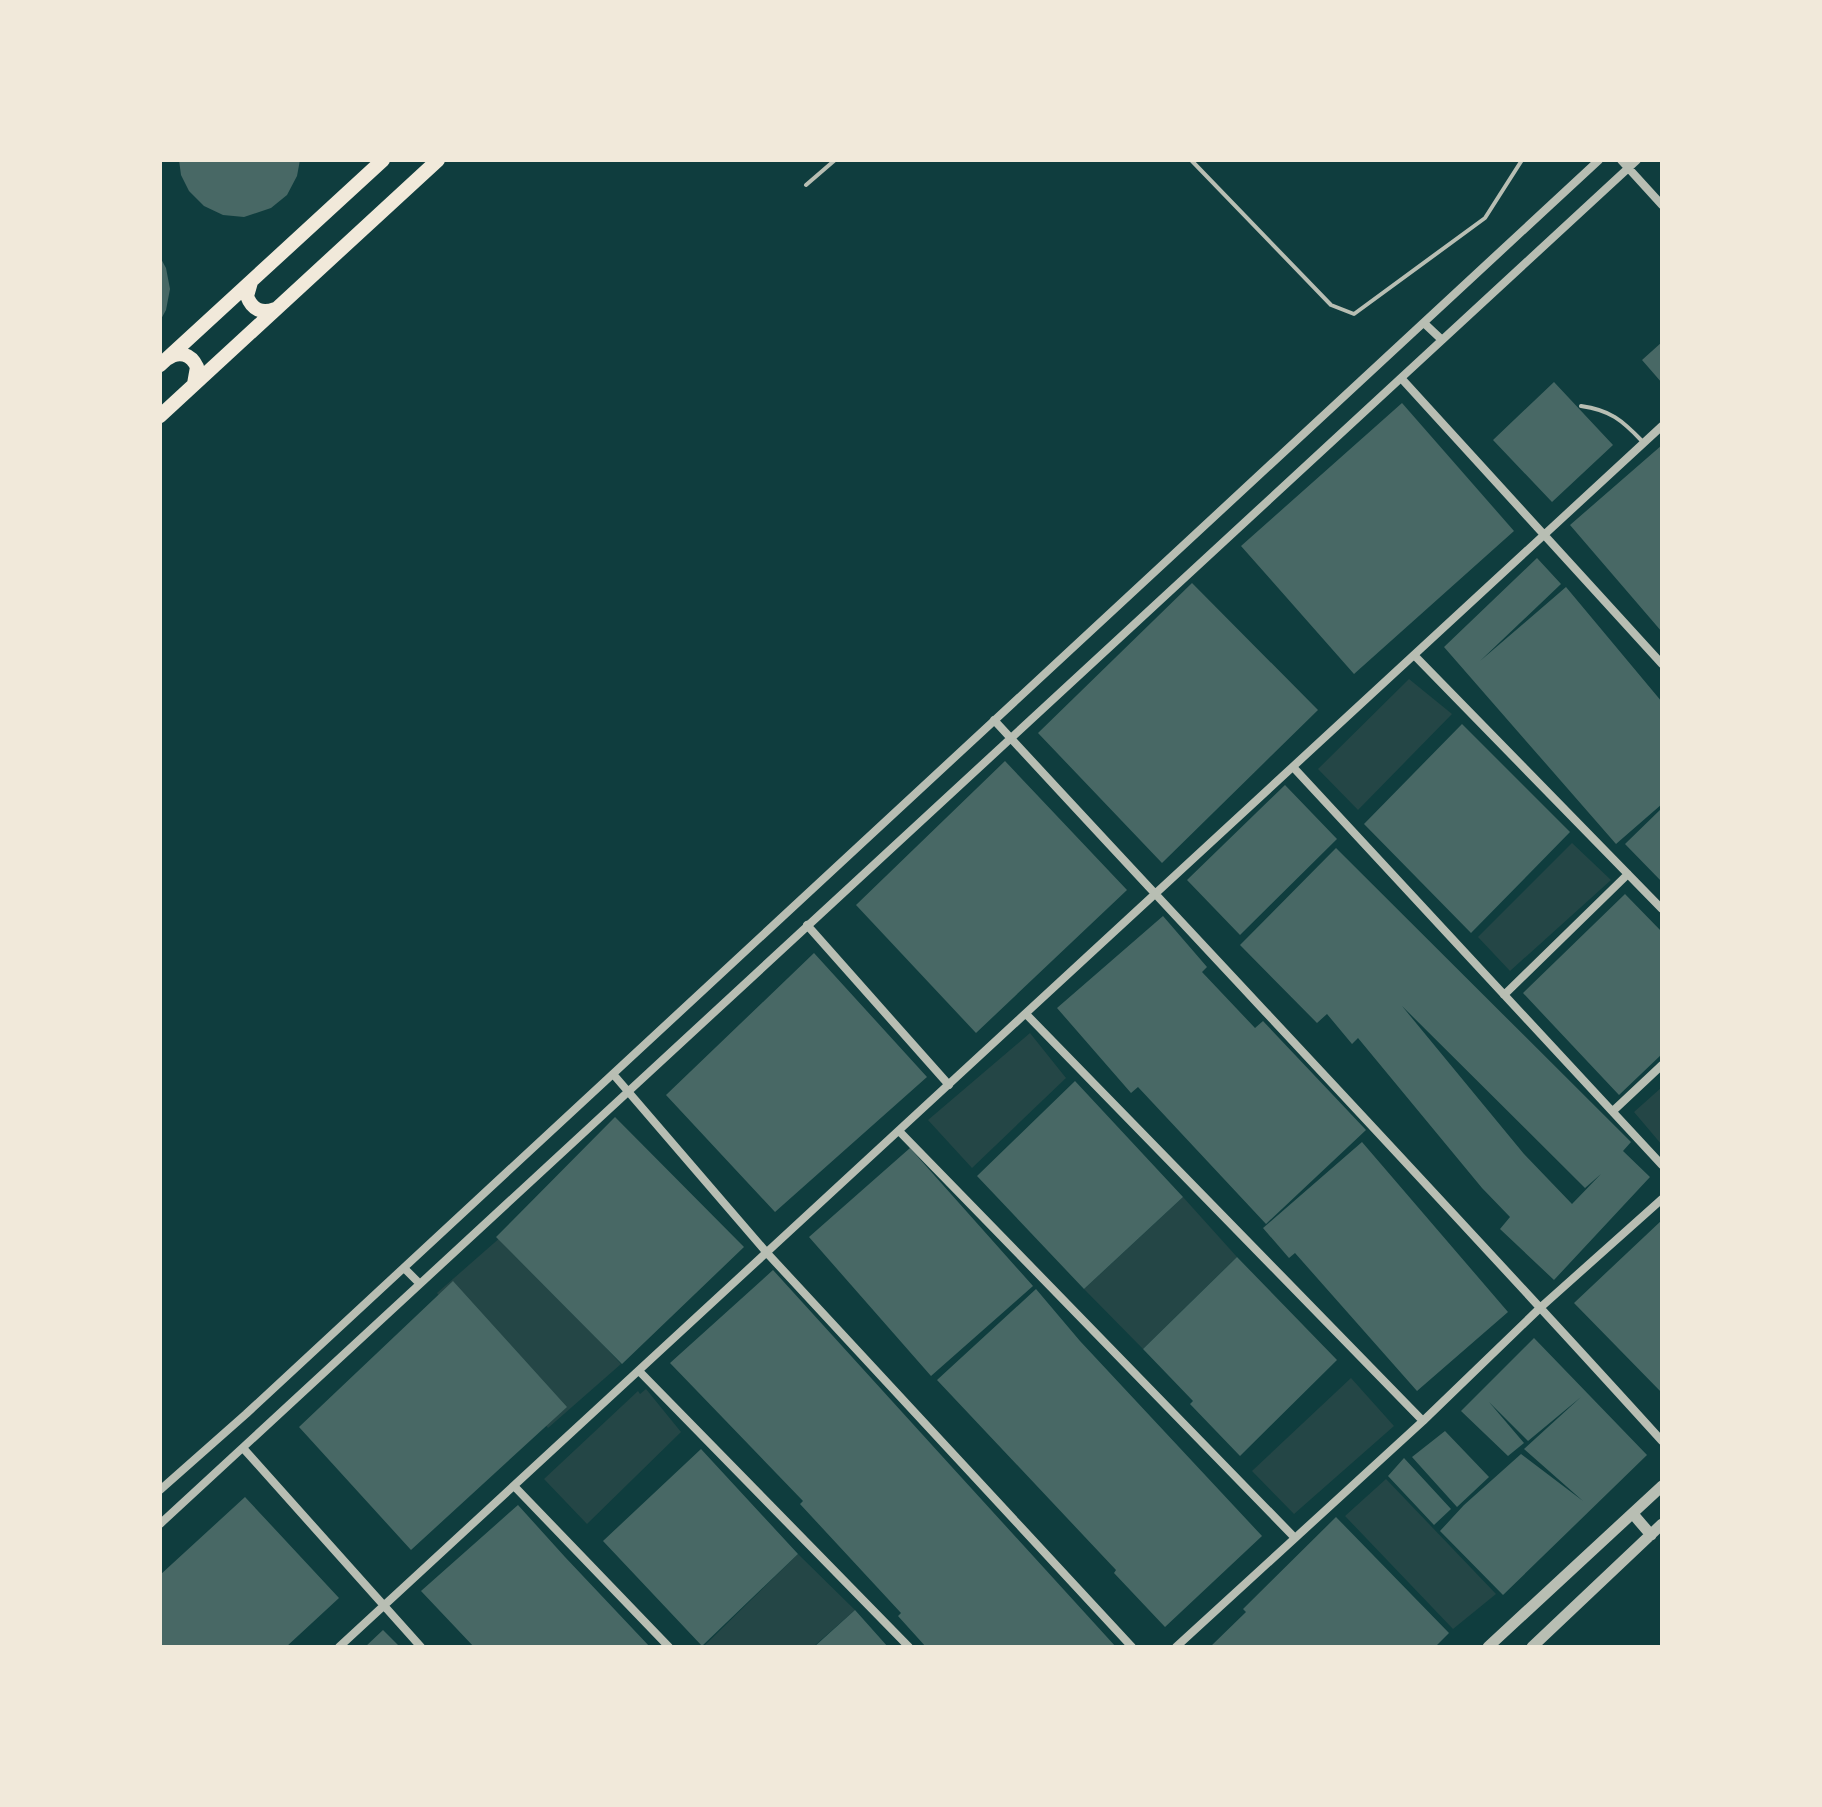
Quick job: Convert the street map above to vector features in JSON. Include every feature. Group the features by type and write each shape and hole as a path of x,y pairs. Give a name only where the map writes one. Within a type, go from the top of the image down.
{"main road":[{"path":"163,362 383,160"},
{"path":"160,416 438,160"},
{"path":"254,278 247,291 252,307 269,312 280,306"},
{"path":"163,362 178,354 194,361 198,373 188,390"}],"street":[{"path":"160,1490 404,1268 1599,160"},
{"path":"1621,160 1662,205"},
{"path":"160,1524 1637,160"},
{"path":"1425,324 1442,340"},
{"path":"1401,378 1662,664"},
{"path":"339,1647 1662,426"},
{"path":"1414,655 1662,909"},
{"path":"994,720 1662,1441"},
{"path":"1293,767 1662,1165"},
{"path":"1504,995 1628,874"},
{"path":"807,925 949,1085"},
{"path":"1026,1014 1423,1421"},
{"path":"1613,1111 1662,1065"},
{"path":"613,1074 767,1253 1132,1647"},
{"path":"899,1131 1295,1538"},
{"path":"1176,1647 1423,1421 1541,1307 1662,1199"},
{"path":"404,1268 420,1284"},
{"path":"640,1372 909,1647"},
{"path":"243,1448 421,1647"},
{"path":"1488,1647 1662,1486"},
{"path":"515,1487 669,1647"},
{"path":"1633,1514 1651,1535"},
{"path":"1532,1647 1662,1524"}],"lane":[{"path":"806,185 835,160"},
{"path":"1191,160 1331,305 1354,314 1485,218 1522,160"},
{"path":"1581,406 1604,409 1626,424 1644,443"}],"shaded area":[{"path":"1409,679 1452,714 1358,810 1318,769"},
{"path":"1572,843 1611,880 1510,971 1478,937"},
{"path":"1030,1033 1066,1078 972,1168 928,1120"},
{"path":"1662,1087 1662,1145 1634,1112"},
{"path":"1183,1197 1237,1257 1143,1349 1084,1289"},
{"path":"502,1236 621,1364 548,1428 437,1293"},
{"path":"1351,1378 1394,1426 1294,1514 1252,1471"},
{"path":"646,1389 681,1432 587,1524 544,1479 638,1391 640,1394"},
{"path":"1386,1479 1496,1594 1453,1629 1345,1516"},
{"path":"798,1554 855,1610 813,1647 703,1647"}],"building":[{"path":"179,160 300,160 297,176 287,195 271,208 244,217 223,215 204,206 189,191 181,175"},
{"path":"160,257 166,268 170,289 166,310 160,321"},
{"path":"1662,342 1662,383 1642,360"},
{"path":"1554,382 1613,445 1552,502 1493,440"},
{"path":"1402,403 1514,531 1354,674 1241,546"},
{"path":"1662,445 1662,632 1570,525"},
{"path":"1537,558 1561,584 1480,661 1566,587 1662,702 1662,804 1616,844 1444,647"},
{"path":"1192,583 1318,710 1162,863 1038,733"},
{"path":"1462,724 1570,832 1471,933 1364,824"},
{"path":"1005,761 1127,890 976,1033 856,905"},
{"path":"1285,785 1337,839 1240,935 1187,880"},
{"path":"1662,808 1662,882 1625,844"},
{"path":"1336,848 1631,1142 1623,1151 1650,1177 1554,1280 1500,1229 1510,1217 1482,1188 1358,1038 1352,1044 1327,1014 1317,1023 1240,945","holes":["1402,1006 1585,1188 1601,1174 1572,1204 1524,1154"]},
{"path":"1625,894 1662,932 1662,1054 1619,1095 1523,993"},
{"path":"1163,916 1207,967 1202,972 1255,1028 1263,1021 1366,1130 1266,1224 1138,1087 1131,1093 1057,1008"},
{"path":"814,953 927,1077 775,1212 666,1095"},
{"path":"1075,1081 1183,1197 1084,1289 977,1176"},
{"path":"615,1117 744,1247 622,1364 496,1237"},
{"path":"1362,1142 1508,1312 1417,1391 1295,1253 1289,1258 1263,1228"},
{"path":"910,1148 1033,1286 931,1376 809,1237"},
{"path":"1662,1220 1662,1393 1574,1303"},
{"path":"1237,1257 1337,1360 1240,1456 1143,1349"},
{"path":"773,1270 1116,1647 926,1647 898,1616 901,1613 800,1504 803,1501 670,1363"},
{"path":"453,1281 567,1407 411,1550 299,1427"},
{"path":"1036,1289 1080,1341 1262,1536 1165,1627 1114,1573 1116,1570 937,1380"},
{"path":"1534,1338 1647,1455 1503,1595 1440,1531 1521,1454 1583,1501 1524,1449 1581,1397 1528,1441 1489,1402 1524,1443 1508,1456 1461,1411"},
{"path":"1445,1431 1489,1477 1457,1507 1412,1457"},
{"path":"701,1449 798,1554 702,1646 603,1541"},
{"path":"1404,1458 1451,1509 1434,1525 1388,1476"},
{"path":"245,1497 339,1598 286,1647 160,1647 160,1575"},
{"path":"518,1505 650,1647 474,1647 421,1591"},
{"path":"1336,1517 1449,1633 1435,1647 1210,1647 1246,1612 1243,1609"},
{"path":"855,1610 888,1647 814,1647"},
{"path":"383,1630 400,1647 365,1647"}]}
